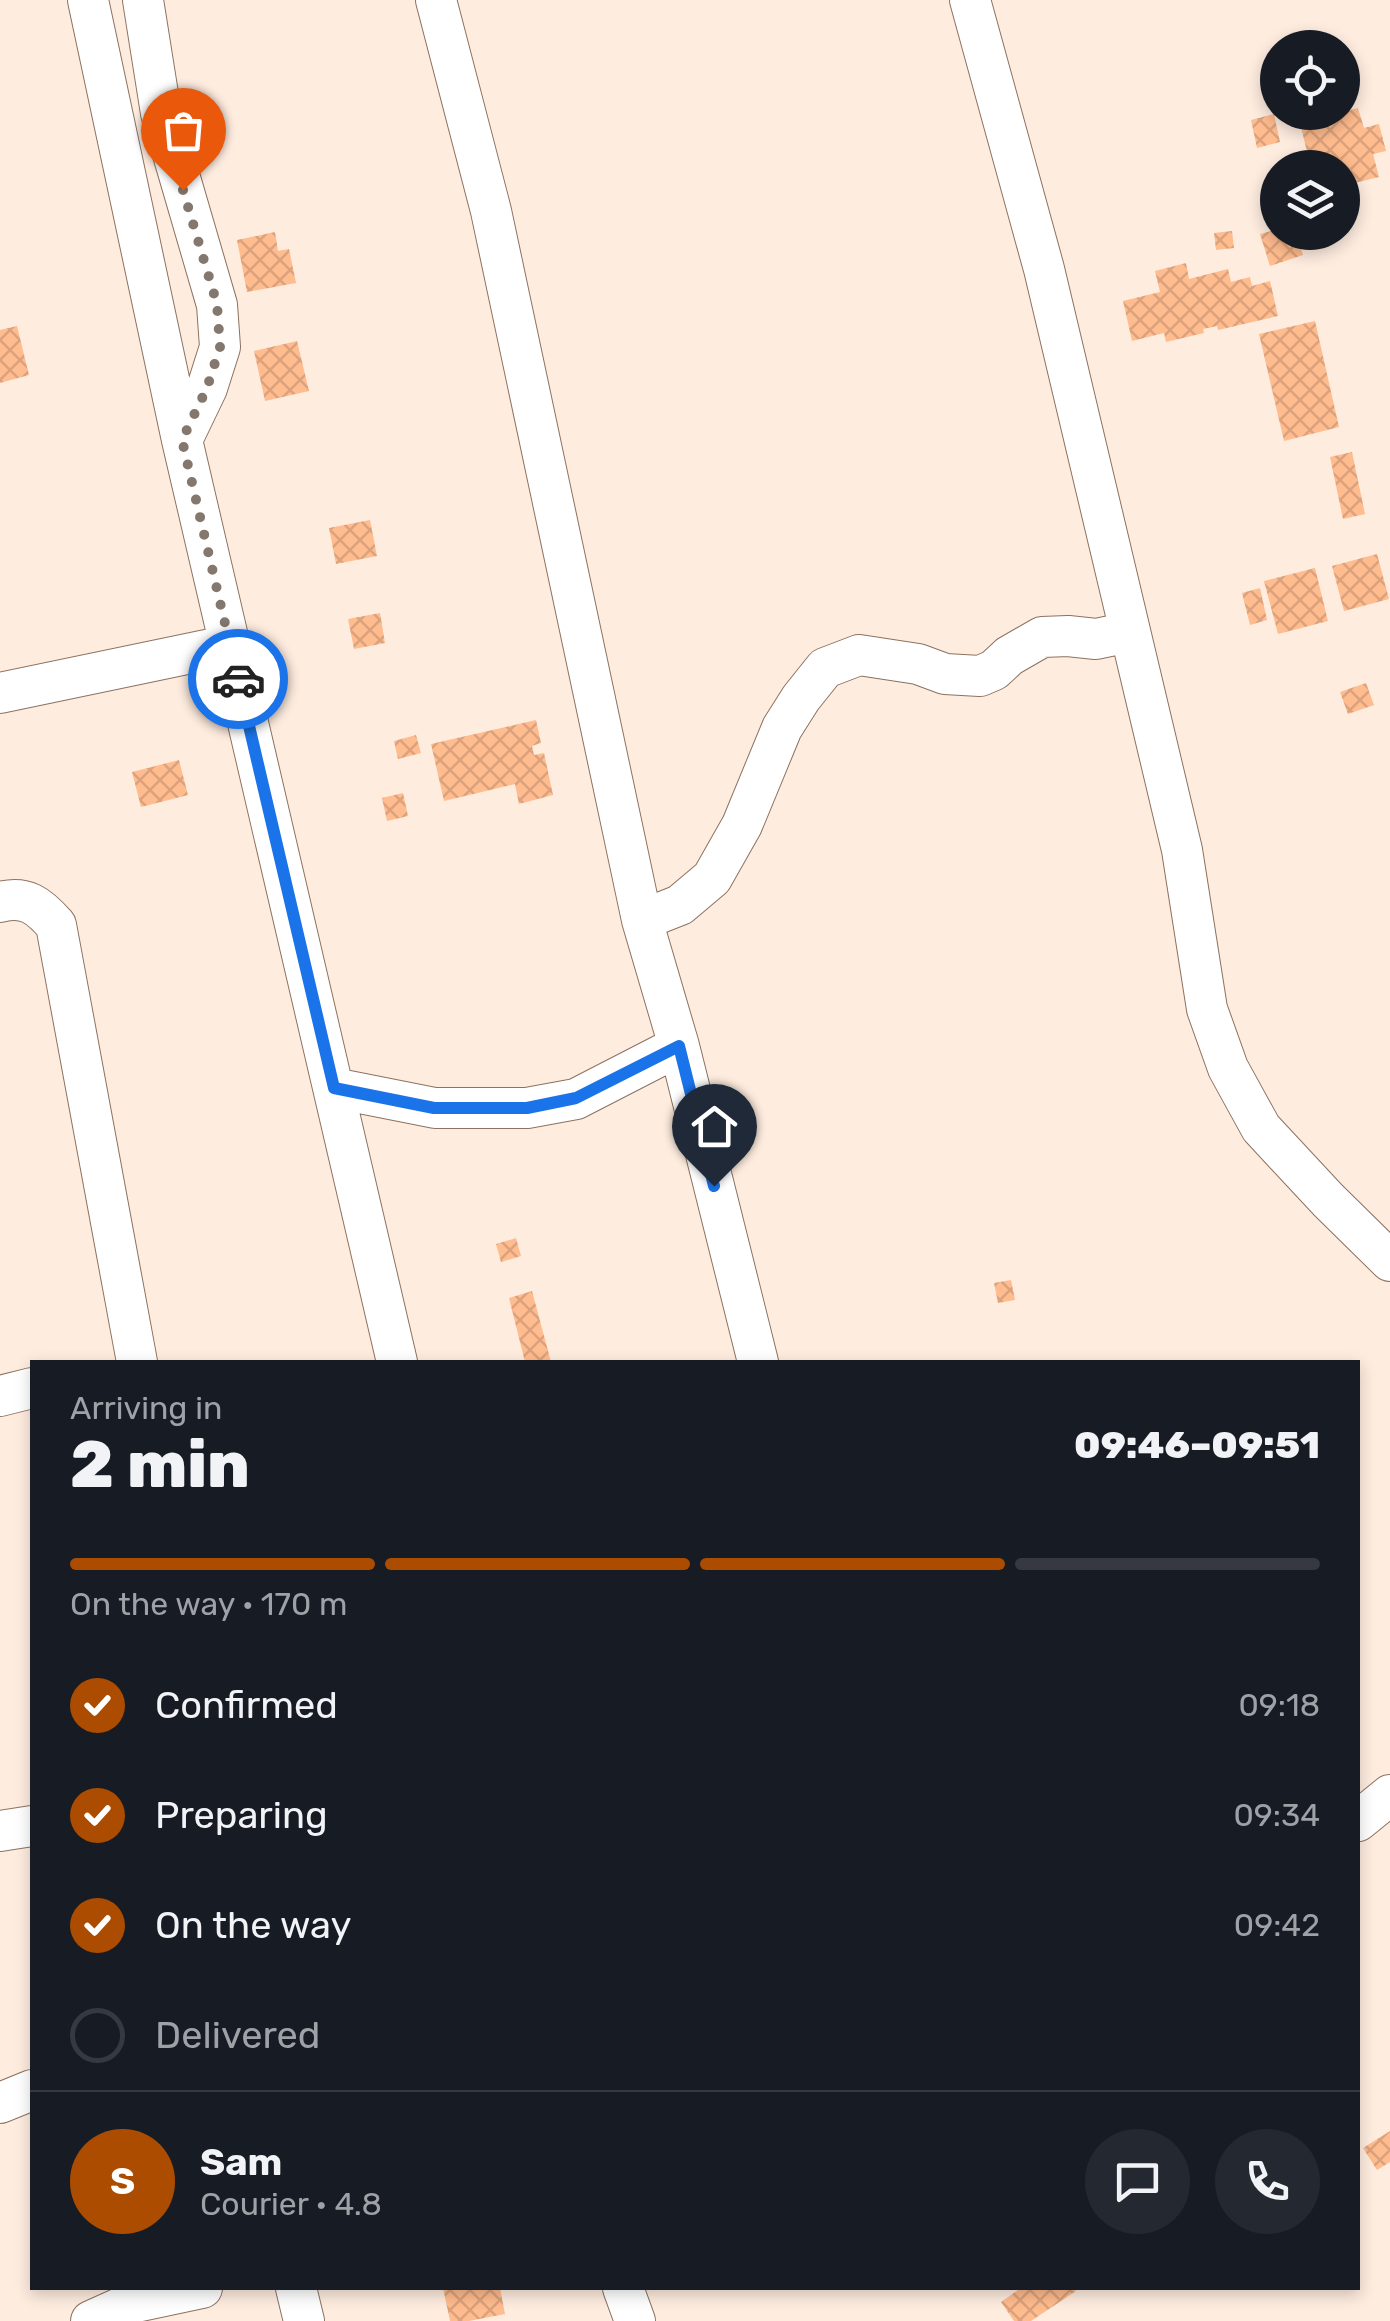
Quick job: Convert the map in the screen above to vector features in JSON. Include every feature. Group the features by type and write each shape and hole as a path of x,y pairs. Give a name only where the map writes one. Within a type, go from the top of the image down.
{"street":[{"path":"88,0 182,440 397,1360"},
{"path":"143,0 160,113 217,304 220,347 207,388 182,440"},
{"path":"436,0 492,210 642,920 679,1046 758,1360"},
{"path":"970,0 1044,269 1182,850 1207,1009 1228,1068 1261,1128 1390,1261"},
{"path":"642,920 680,905 712,878 742,826 782,728 825,668 859,655 918,664 945,674 980,676 1042,638 1096,639 1129,632"},
{"path":"0,693 230,645"},
{"path":"0,902 16,898 41,908 56,925 138,1360"},
{"path":"334,1088 434,1108 527,1108 576,1098 679,1046"},
{"path":"0,1396 30,1388"},
{"path":"1360,1818 1390,1795"},
{"path":"0,1832 30,1826"},
{"path":"0,2103 30,2091"},
{"path":"91,2321 131,2303 193,2290"},
{"path":"296,2290 304,2321"},
{"path":"624,2290 635,2321"}],"building":[{"path":"1360,115 1364,128 1379,124 1386,151 1373,154 1379,177 1360,182 1360,150 1307,150 1302,130 1360,130"},
{"path":"1260,118 1260,130 1277,130 1280,142 1257,148 1251,120"},
{"path":"1232,231 1234,248 1216,250 1214,233"},
{"path":"275,232 278,251 289,249 296,283 247,292 237,240"},
{"path":"1265,250 1301,250 1303,255 1270,266"},
{"path":"1186,263 1189,279 1228,269 1231,282 1250,277 1252,286 1270,281 1278,316 1218,330 1217,326 1203,329 1204,333 1166,342 1164,333 1132,341 1123,301 1160,292 1155,271"},
{"path":"1315,321 1339,427 1284,441 1259,334"},
{"path":"17,326 29,375 0,383 0,330"},
{"path":"297,341 309,391 265,401 254,351"},
{"path":"1352,452 1365,514 1343,519 1330,457"},
{"path":"370,520 377,556 336,564 329,528"},
{"path":"1377,554 1389,599 1344,611 1332,566"},
{"path":"1315,568 1328,621 1278,634 1264,581"},
{"path":"1260,588 1267,620 1250,625 1242,593"},
{"path":"380,613 385,643 354,649 348,619"},
{"path":"1366,683 1374,705 1348,714 1340,692"},
{"path":"536,720 541,743 532,746 534,755 544,753 553,795 519,804 515,784 444,801 431,744"},
{"path":"416,735 421,753 398,759 394,741"},
{"path":"179,760 188,795 141,807 132,772"},
{"path":"403,793 408,816 387,821 382,798"},
{"path":"516,1238 521,1256 501,1262 496,1244"},
{"path":"1011,1280 1015,1300 998,1303 994,1283"},
{"path":"532,1291 550,1360 524,1360 509,1298"},
{"path":"1390,2131 1390,2162 1377,2170 1363,2148"},
{"path":"443,2290 500,2290 505,2314 450,2321"},
{"path":"1018,2290 1076,2291 1031,2321 1014,2321 1001,2302"}],"way so far":[{"path":"183,190 217,304 220,347 207,388 182,440 238,679"}],"route":[{"path":"238,679 334,1088 434,1108 527,1108 576,1098 679,1046 714,1186"}]}
